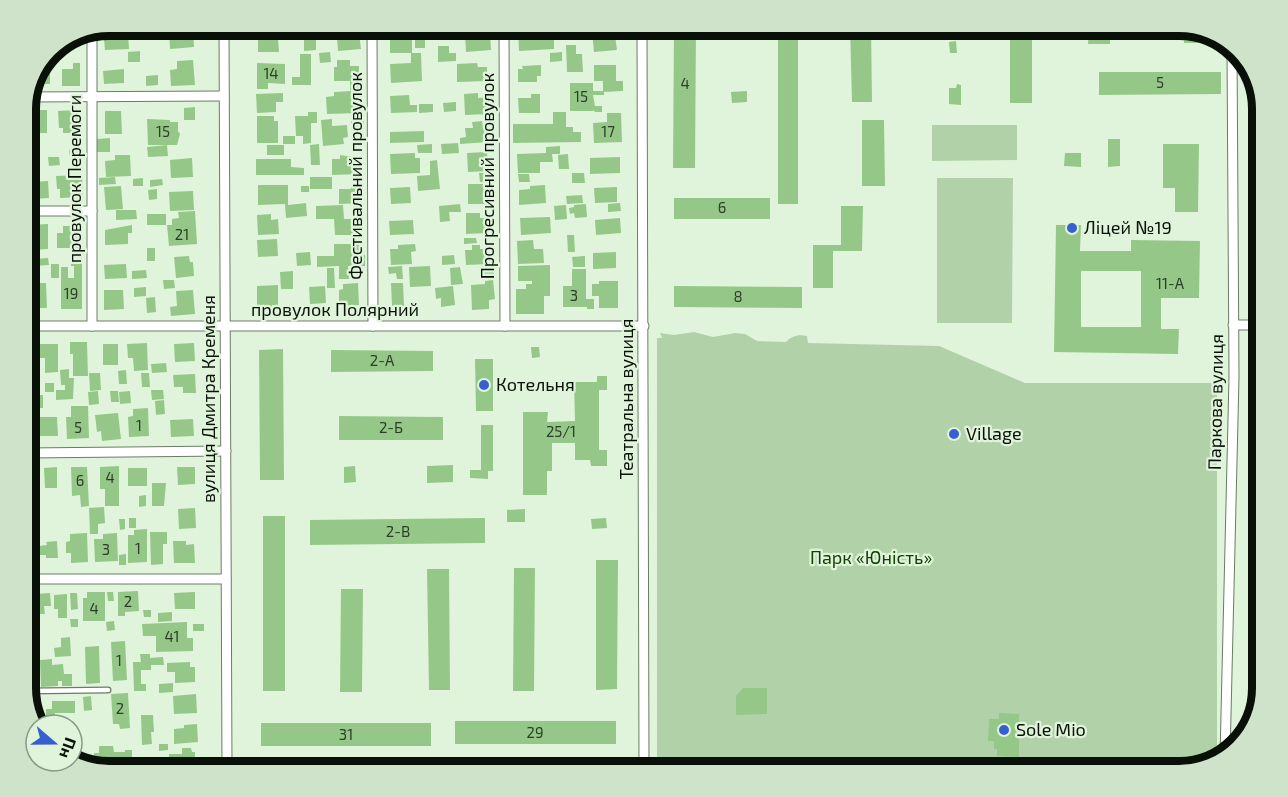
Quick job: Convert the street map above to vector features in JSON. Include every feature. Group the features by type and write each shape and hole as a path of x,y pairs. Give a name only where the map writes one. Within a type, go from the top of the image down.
{"street":[{"name":"вулиця Дмитра Кременя","path":"224,36 227,761"},
{"name":"Фестивальний провулок","path":"372,36 373,326"},
{"name":"Прогресивний провулок","path":"504,36 506,326"},
{"name":"Театральна вулиця","path":"642,36 644,761"},
{"name":"провулок Перемоги","path":"92,38 92,326"},
{"name":"Паркова вулиця","path":"1225,745 1234,377 1232,59"},
{"path":"37,97 224,96"},
{"path":"36,212 92,211"},
{"path":"1233,325 1252,325"},
{"name":"провулок Полярний","path":"36,326 644,326"},
{"path":"36,453 226,451"},
{"path":"36,579 226,579"}],"lane":[{"path":"36,694 108,690"}],"green space":[{"path":"932,125 1017,125 1017,160 932,161"},
{"path":"937,178 1013,178 1012,323 937,323"},
{"name":"Парк «Юність»","path":"694,332 713,337 735,333 745,334 757,341 786,342 801,335 807,336 808,343 939,346 1025,383 1217,383 1217,750 1198,759 1180,761 657,761 657,338 662,338 660,333 674,335"}],"building":[{"path":"109,36 128,36 129,49 105,50 104,39 109,39"},
{"path":"169,36 193,36 194,47 170,49"},
{"path":"304,36 312,36 313,39 316,39 316,50 304,51"},
{"path":"337,36 359,36 361,49 338,51"},
{"path":"396,36 412,36 412,53 390,53 390,38 396,38"},
{"path":"465,36 490,36 491,50 466,52"},
{"path":"518,36 544,36 544,40 554,40 554,49 519,51"},
{"path":"592,36 615,36 617,50 594,52"},
{"path":"674,36 696,36 695,168 673,168"},
{"path":"778,36 798,36 798,204 778,204"},
{"path":"850,36 871,36 872,102 852,102"},
{"path":"925,36 943,36 943,39 925,40"},
{"path":"1010,36 1032,36 1032,103 1010,103"},
{"path":"1088,36 1110,36 1110,44 1088,44"},
{"path":"1184,36 1207,42 1207,43 1184,43"},
{"path":"258,38 278,38 279,52 258,52"},
{"path":"415,38 425,38 425,48 415,48"},
{"path":"956,41 957,53 950,53 949,42"},
{"path":"566,45 576,45 576,54 582,54 583,72 567,72"},
{"path":"438,46 449,46 449,53 456,53 456,61 438,62"},
{"path":"140,51 140,62 128,62 128,52"},
{"path":"330,52 331,62 320,63 319,53"},
{"path":"562,52 562,61 550,62 550,53"},
{"path":"411,53 421,53 422,81 391,83 390,64 411,63"},
{"path":"300,54 311,54 311,85 292,85 292,77 300,77"},
{"path":"193,60 195,85 171,86 170,70 177,69 177,61"},
{"path":"337,60 350,60 350,66 359,66 359,81 363,81 363,90 350,90 350,81 334,81 334,67 337,67"},
{"path":"73,63 80,63 80,86 62,86 62,69 73,69"},
{"path":"257,63 285,64 285,84 268,83 268,89 257,89"},
{"path":"477,63 478,67 487,67 487,81 457,82 457,64"},
{"path":"541,65 541,76 537,76 537,82 518,82 518,69 523,69 522,66"},
{"path":"594,65 616,65 616,81 623,81 623,91 593,95 595,106 602,106 602,112 570,111 570,83 593,83 593,91 603,91 603,81 594,81"},
{"path":"50,66 50,84 40,84"},
{"path":"124,69 124,83 104,84 103,71"},
{"path":"1099,72 1221,72 1221,94 1099,95"},
{"path":"158,75 158,85 146,86 146,76"},
{"path":"957,84 961,85 961,105 949,104 949,88 956,88"},
{"path":"351,91 351,96 359,95 359,113 327,114 326,97 334,96 334,92"},
{"path":"747,91 747,102 732,103 731,92"},
{"path":"283,93 283,102 276,102 276,112 257,113 256,94"},
{"path":"478,93 478,98 489,97 489,114 465,115 464,94"},
{"path":"531,94 540,94 540,113 519,113 518,98 531,98"},
{"path":"409,95 410,105 417,105 417,112 391,113 390,96"},
{"path":"456,102 456,111 444,112 443,103"},
{"path":"419,104 433,104 433,112 419,113"},
{"path":"195,107 195,120 184,120 184,108"},
{"path":"36,110 47,110 47,133 36,133"},
{"path":"77,110 78,133 63,133 63,128 59,128 58,111"},
{"path":"105,111 121,111 122,134 105,134"},
{"path":"308,112 317,112 317,123 311,123 311,143 303,144 303,136 296,136 295,116 308,116"},
{"path":"553,112 566,112 566,127 573,127 573,132 581,132 581,142 513,143 513,124 553,124"},
{"path":"607,113 621,113 622,142 594,143 593,123 607,122"},
{"path":"364,114 364,129 351,129 351,115"},
{"path":"257,116 274,116 274,121 278,121 278,143 257,143"},
{"path":"147,119 178,122 180,134 177,145 148,145"},
{"path":"332,119 332,126 347,125 348,137 343,138 344,144 323,146 321,120"},
{"path":"862,120 884,120 885,186 862,186"},
{"path":"482,121 483,127 487,127 488,142 460,144 460,138 466,137 465,128 473,128 472,122"},
{"path":"424,131 424,142 390,143 390,132"},
{"path":"283,136 295,136 295,144 283,144"},
{"path":"110,138 110,152 97,152 97,139"},
{"path":"1108,139 1120,139 1120,166 1108,167"},
{"path":"458,143 459,153 442,154 441,144"},
{"path":"319,144 320,165 311,165 310,145"},
{"path":"432,144 432,153 418,153 417,145"},
{"path":"1163,144 1199,144 1198,212 1175,212 1175,188 1163,188"},
{"path":"167,145 168,156 148,157 147,147"},
{"path":"267,145 284,145 284,155 267,155"},
{"path":"560,146 560,154 552,154 553,162 540,162 540,173 518,173 517,154 546,153 546,147"},
{"path":"81,149 81,156 70,157 69,150"},
{"path":"487,152 488,171 468,172 467,153"},
{"path":"415,153 415,158 420,158 420,173 391,174 390,154"},
{"path":"1065,153 1081,153 1081,167 1064,166"},
{"path":"568,154 569,169 559,169 558,155"},
{"path":"115,155 130,155 131,176 106,177 105,161 115,160"},
{"path":"340,155 359,158 359,174 332,175 332,159 340,159"},
{"path":"48,157 59,157 60,165 49,166"},
{"path":"620,157 620,173 590,174 590,158"},
{"path":"192,158 193,177 171,178 170,160"},
{"path":"256,159 291,159 291,167 304,168 304,175 256,175"},
{"path":"437,160 440,189 418,191 417,176 430,175 430,161"},
{"path":"479,173 492,173 492,181 480,182"},
{"path":"572,173 584,173 585,183 572,183"},
{"path":"518,174 529,174 530,182 519,182"},
{"path":"82,175 83,197 60,198 56,176"},
{"path":"115,177 116,184 99,185 99,178"},
{"path":"310,177 332,177 332,189 310,189"},
{"path":"143,178 143,186 133,186 133,179"},
{"path":"162,179 163,185 150,187 150,180"},
{"path":"48,181 49,198 36,199 36,182"},
{"path":"351,184 360,184 361,203 339,204 339,189 351,189"},
{"path":"468,184 488,184 488,204 468,204"},
{"path":"258,185 288,185 288,205 306,203 307,216 286,218 285,204 258,205"},
{"path":"545,185 546,203 519,205 519,190 530,189 530,186"},
{"path":"121,186 123,209 106,210 104,187"},
{"path":"301,186 309,186 309,192 301,192"},
{"path":"410,187 411,203 391,204 390,188"},
{"path":"617,187 617,202 595,203 594,188"},
{"path":"157,189 157,199 149,200 148,190"},
{"path":"193,191 194,210 170,211 169,192"},
{"path":"582,195 583,203 567,204 566,196"},
{"path":"674,198 770,198 770,219 674,219"},
{"path":"620,203 621,211 608,212 608,204"},
{"path":"460,204 461,212 449,212 450,221 440,222 439,206"},
{"path":"586,204 587,217 575,218 574,213 570,214 569,208"},
{"path":"343,205 344,219 361,219 361,235 335,235 334,219 316,219 316,206"},
{"path":"566,205 567,219 555,220 554,206"},
{"path":"841,206 863,206 862,251 833,251 833,288 813,288 813,245 841,245"},
{"path":"116,210 136,210 137,219 116,220"},
{"path":"195,211 197,244 169,246 167,225 172,225 172,219 179,218 178,212"},
{"path":"466,213 480,213 480,218 487,218 487,233 466,234"},
{"path":"147,214 166,214 166,225 147,225"},
{"path":"271,214 271,220 278,219 279,234 258,235 257,215"},
{"path":"550,217 551,233 521,235 520,218"},
{"path":"620,218 621,233 596,235 595,220"},
{"path":"413,220 414,234 390,235 389,221"},
{"path":"48,224 48,249 36,250 36,225"},
{"path":"132,225 132,233 128,233 128,244 105,245 105,230"},
{"path":"1056,225 1081,225 1080,251 1131,251 1131,240 1200,241 1199,298 1161,298 1161,329 1179,329 1178,354 1054,352","holes":["1081,271 1141,271 1141,327 1081,327"]},
{"path":"63,226 79,226 79,248 57,248 57,233 63,233"},
{"path":"567,235 574,235 575,252 568,252"},
{"path":"464,238 476,238 477,243 464,244"},
{"path":"277,239 278,256 258,257 257,240"},
{"path":"533,240 534,249 543,249 544,263 518,264 517,241"},
{"path":"334,244 361,244 361,255 365,255 365,266 348,266 349,279 339,279 339,266 317,267 317,256 334,256"},
{"path":"415,244 416,251 411,252 412,264 391,265 390,249 398,249 398,245"},
{"path":"472,245 480,245 480,249 488,249 488,264 466,265 465,250 472,250"},
{"path":"147,248 155,248 155,261 147,261"},
{"path":"310,252 311,265 297,266 296,253"},
{"path":"616,252 616,268 593,269 593,253"},
{"path":"454,255 455,264 442,265 442,256"},
{"path":"189,256 190,262 193,262 194,276 176,278 174,257"},
{"path":"585,256 585,267 573,267 572,257"},
{"path":"71,257 82,257 82,309 61,309 61,267 68,267 68,278 74,278"},
{"path":"48,258 49,265 36,266 36,259"},
{"path":"51,264 59,264 59,278 51,278"},
{"path":"126,264 127,278 105,279 104,265"},
{"path":"550,265 550,296 544,296 544,314 516,314 516,289 526,289 526,284 532,284 532,281 518,281 518,266"},
{"path":"402,266 403,279 397,279 396,273 389,274 388,267"},
{"path":"430,266 431,286 410,287 409,267"},
{"path":"493,266 494,276 479,277 479,267"},
{"path":"460,267 463,284 451,285 450,268"},
{"path":"327,268 334,268 335,288 327,288"},
{"path":"572,269 586,269 586,299 594,299 594,309 563,307 563,286 572,286"},
{"path":"146,270 147,278 132,279 132,271"},
{"path":"293,271 293,289 281,289 280,272"},
{"path":"163,280 174,280 175,288 164,289"},
{"path":"493,280 495,299 489,300 489,309 472,310 471,285 485,284 485,281"},
{"path":"599,281 618,281 618,308 599,308 599,296 592,296 592,284 599,284"},
{"path":"36,283 46,283 47,308 36,308"},
{"path":"358,283 359,305 339,306 339,290 343,289 343,284"},
{"path":"391,283 403,283 404,306 392,306"},
{"path":"278,285 278,305 272,305 272,309 257,309 257,286"},
{"path":"325,286 326,303 310,304 309,287"},
{"path":"453,286 455,305 441,307 441,298 436,299 435,288"},
{"path":"674,286 802,287 802,308 674,307"},
{"path":"146,287 146,296 134,297 134,288"},
{"path":"104,290 123,290 124,309 104,310"},
{"path":"193,290 195,314 171,316 170,307 177,306 176,291"},
{"path":"155,297 156,312 147,313 146,298"},
{"path":"70,342 87,342 88,376 73,376 73,354 70,354"},
{"path":"147,343 148,370 134,371 133,358 128,358 127,344"},
{"path":"194,343 195,361 175,362 174,344"},
{"path":"36,344 58,344 58,372 45,373 45,358 36,358"},
{"path":"103,344 118,344 118,365 103,365"},
{"path":"531,347 539,347 540,357 532,358"},
{"path":"283,349 284,480 260,480 259,350"},
{"path":"331,350 433,351 433,371 331,372"},
{"name":"Котельня","path":"475,359 493,359 493,411 476,411"},
{"path":"166,363 167,372 152,373 151,364"},
{"path":"69,369 69,378 74,378 73,399 56,400 56,390 65,390 65,385 61,385 60,370"},
{"path":"126,370 127,384 119,384 118,371"},
{"path":"36,371 38,371 39,384 36,384"},
{"path":"89,373 100,373 101,390 90,391"},
{"path":"141,373 149,373 150,387 142,387"},
{"path":"195,374 196,393 183,393 183,387 174,387 173,375"},
{"path":"597,376 607,376 607,390 599,390 599,450 607,450 607,466 591,466 590,460 575,460 575,443 552,443 552,471 547,471 547,495 523,495 523,412 548,412 547,422 575,421 574,382 597,382"},
{"path":"45,383 54,383 54,392 45,392"},
{"path":"151,390 163,390 164,399 152,400"},
{"path":"98,391 99,404 89,405 88,392"},
{"path":"110,391 118,391 119,402 111,402"},
{"path":"130,391 131,403 120,404 119,392"},
{"path":"36,395 43,395 43,408 36,408"},
{"path":"164,400 165,414 156,415 155,401"},
{"path":"71,406 88,406 89,438 67,439 66,417 71,417"},
{"path":"148,408 149,436 129,437 128,417 133,416 133,409"},
{"path":"118,413 121,439 102,441 101,431 97,432 95,415"},
{"path":"339,416 443,417 443,440 339,440"},
{"path":"36,417 57,417 58,436 36,436"},
{"path":"193,419 194,436 171,437 170,420"},
{"path":"481,425 493,425 493,471 488,471 488,479 470,478 470,470 481,470"},
{"path":"453,465 453,482 427,483 427,466"},
{"path":"119,466 119,506 105,506 105,489 100,489 100,467"},
{"path":"355,466 356,482 344,483 344,467"},
{"path":"57,467 57,488 45,488 44,468"},
{"path":"71,467 87,467 89,506 81,507 80,495 72,496"},
{"path":"177,467 195,467 195,484 178,485"},
{"path":"128,468 147,468 147,486 128,486"},
{"path":"152,483 166,483 164,506 152,506"},
{"path":"36,489 38,518 36,518"},
{"path":"146,495 146,506 139,507 139,496"},
{"path":"104,507 105,523 98,524 98,534 90,534 89,508"},
{"path":"195,508 196,528 179,529 178,509"},
{"path":"525,509 525,522 507,522 507,510"},
{"path":"263,516 285,516 285,691 263,691"},
{"path":"129,518 136,518 136,528 129,528"},
{"path":"485,518 485,543 310,545 310,520"},
{"path":"606,518 607,528 592,529 591,519"},
{"path":"119,519 125,519 125,529 120,530"},
{"path":"147,529 147,562 128,563 128,535 134,535 134,530"},
{"path":"150,532 167,532 167,544 163,544 163,564 151,565"},
{"path":"87,533 88,562 71,563 71,553 66,553 66,542 70,541 70,534"},
{"path":"117,533 118,561 95,562 94,539 103,539 103,534"},
{"path":"57,541 58,558 46,558 46,555 39,555 39,546 47,545 46,542"},
{"path":"173,541 186,541 186,545 194,544 195,563 174,563"},
{"path":"126,554 126,565 119,565 119,555"},
{"path":"596,560 618,560 617,689 596,690"},
{"path":"514,568 535,568 534,691 513,691"},
{"path":"427,569 449,569 450,690 429,690"},
{"path":"341,589 363,589 362,692 340,692"},
{"path":"138,591 139,611 125,612 125,616 118,616 118,592"},
{"path":"87,592 105,592 105,621 83,621 83,598 87,598"},
{"path":"107,592 113,592 114,601 108,601"},
{"path":"195,592 195,609 175,609 174,593"},
{"path":"50,593 51,606 44,606 45,614 36,614 36,594"},
{"path":"70,593 77,593 78,609 71,610"},
{"path":"67,594 67,618 58,618 58,609 54,609 54,595"},
{"path":"143,610 151,610 151,617 144,617"},
{"path":"172,612 172,621 158,622 158,613"},
{"path":"70,619 78,619 78,627 71,627"},
{"path":"114,621 115,630 107,631 106,622"},
{"path":"187,622 187,638 193,638 193,651 156,652 156,636 143,636 142,624"},
{"path":"193,624 204,624 204,631 193,631"},
{"path":"70,637 71,656 55,657 54,648 61,647 61,638"},
{"path":"125,641 127,680 113,681 111,642"},
{"path":"99,646 100,683 86,684 85,647"},
{"path":"140,654 150,654 150,658 163,657 164,665 151,665 151,670 141,670 141,684 146,684 146,691 134,691 133,662 141,662"},
{"path":"52,659 52,665 63,664 64,674 72,674 72,686 62,686 62,681 58,681 58,686 41,687 40,660"},
{"path":"190,662 190,667 195,667 195,682 175,683 175,672 167,672 167,663"},
{"path":"173,683 173,692 159,693 159,684"},
{"path":"743,688 767,688 767,714 736,715 736,696"},
{"path":"128,693 130,728 120,729 119,724 113,724 111,694"},
{"path":"196,694 197,713 174,714 173,696"},
{"path":"91,696 92,710 84,711 83,697"},
{"path":"52,701 75,701 75,713 46,713 46,709 52,709"},
{"name":"Sole Mio","path":"999,713 1019,714 1019,757 997,756 994,741 988,741 989,719 999,719"},
{"path":"141,715 153,715 152,744 142,745"},
{"path":"455,721 616,721 616,744 455,744"},
{"path":"261,723 431,723 431,746 261,746"},
{"path":"197,724 198,742 174,744 174,729"},
{"path":"159,744 168,744 168,750 159,751"},
{"path":"99,746 113,746 114,752 132,750 132,757 136,757 136,761 94,759 94,753 99,753"},
{"path":"182,748 191,748 192,752 195,752 195,761 169,761 169,754 182,754"}],"place":[{"name":"Ліцей №19","path":"1072,228"},
{"name":"Котельня","path":"484,385"},
{"name":"Village","path":"954,434"},
{"name":"Sole Mio","path":"1004,730"}]}
